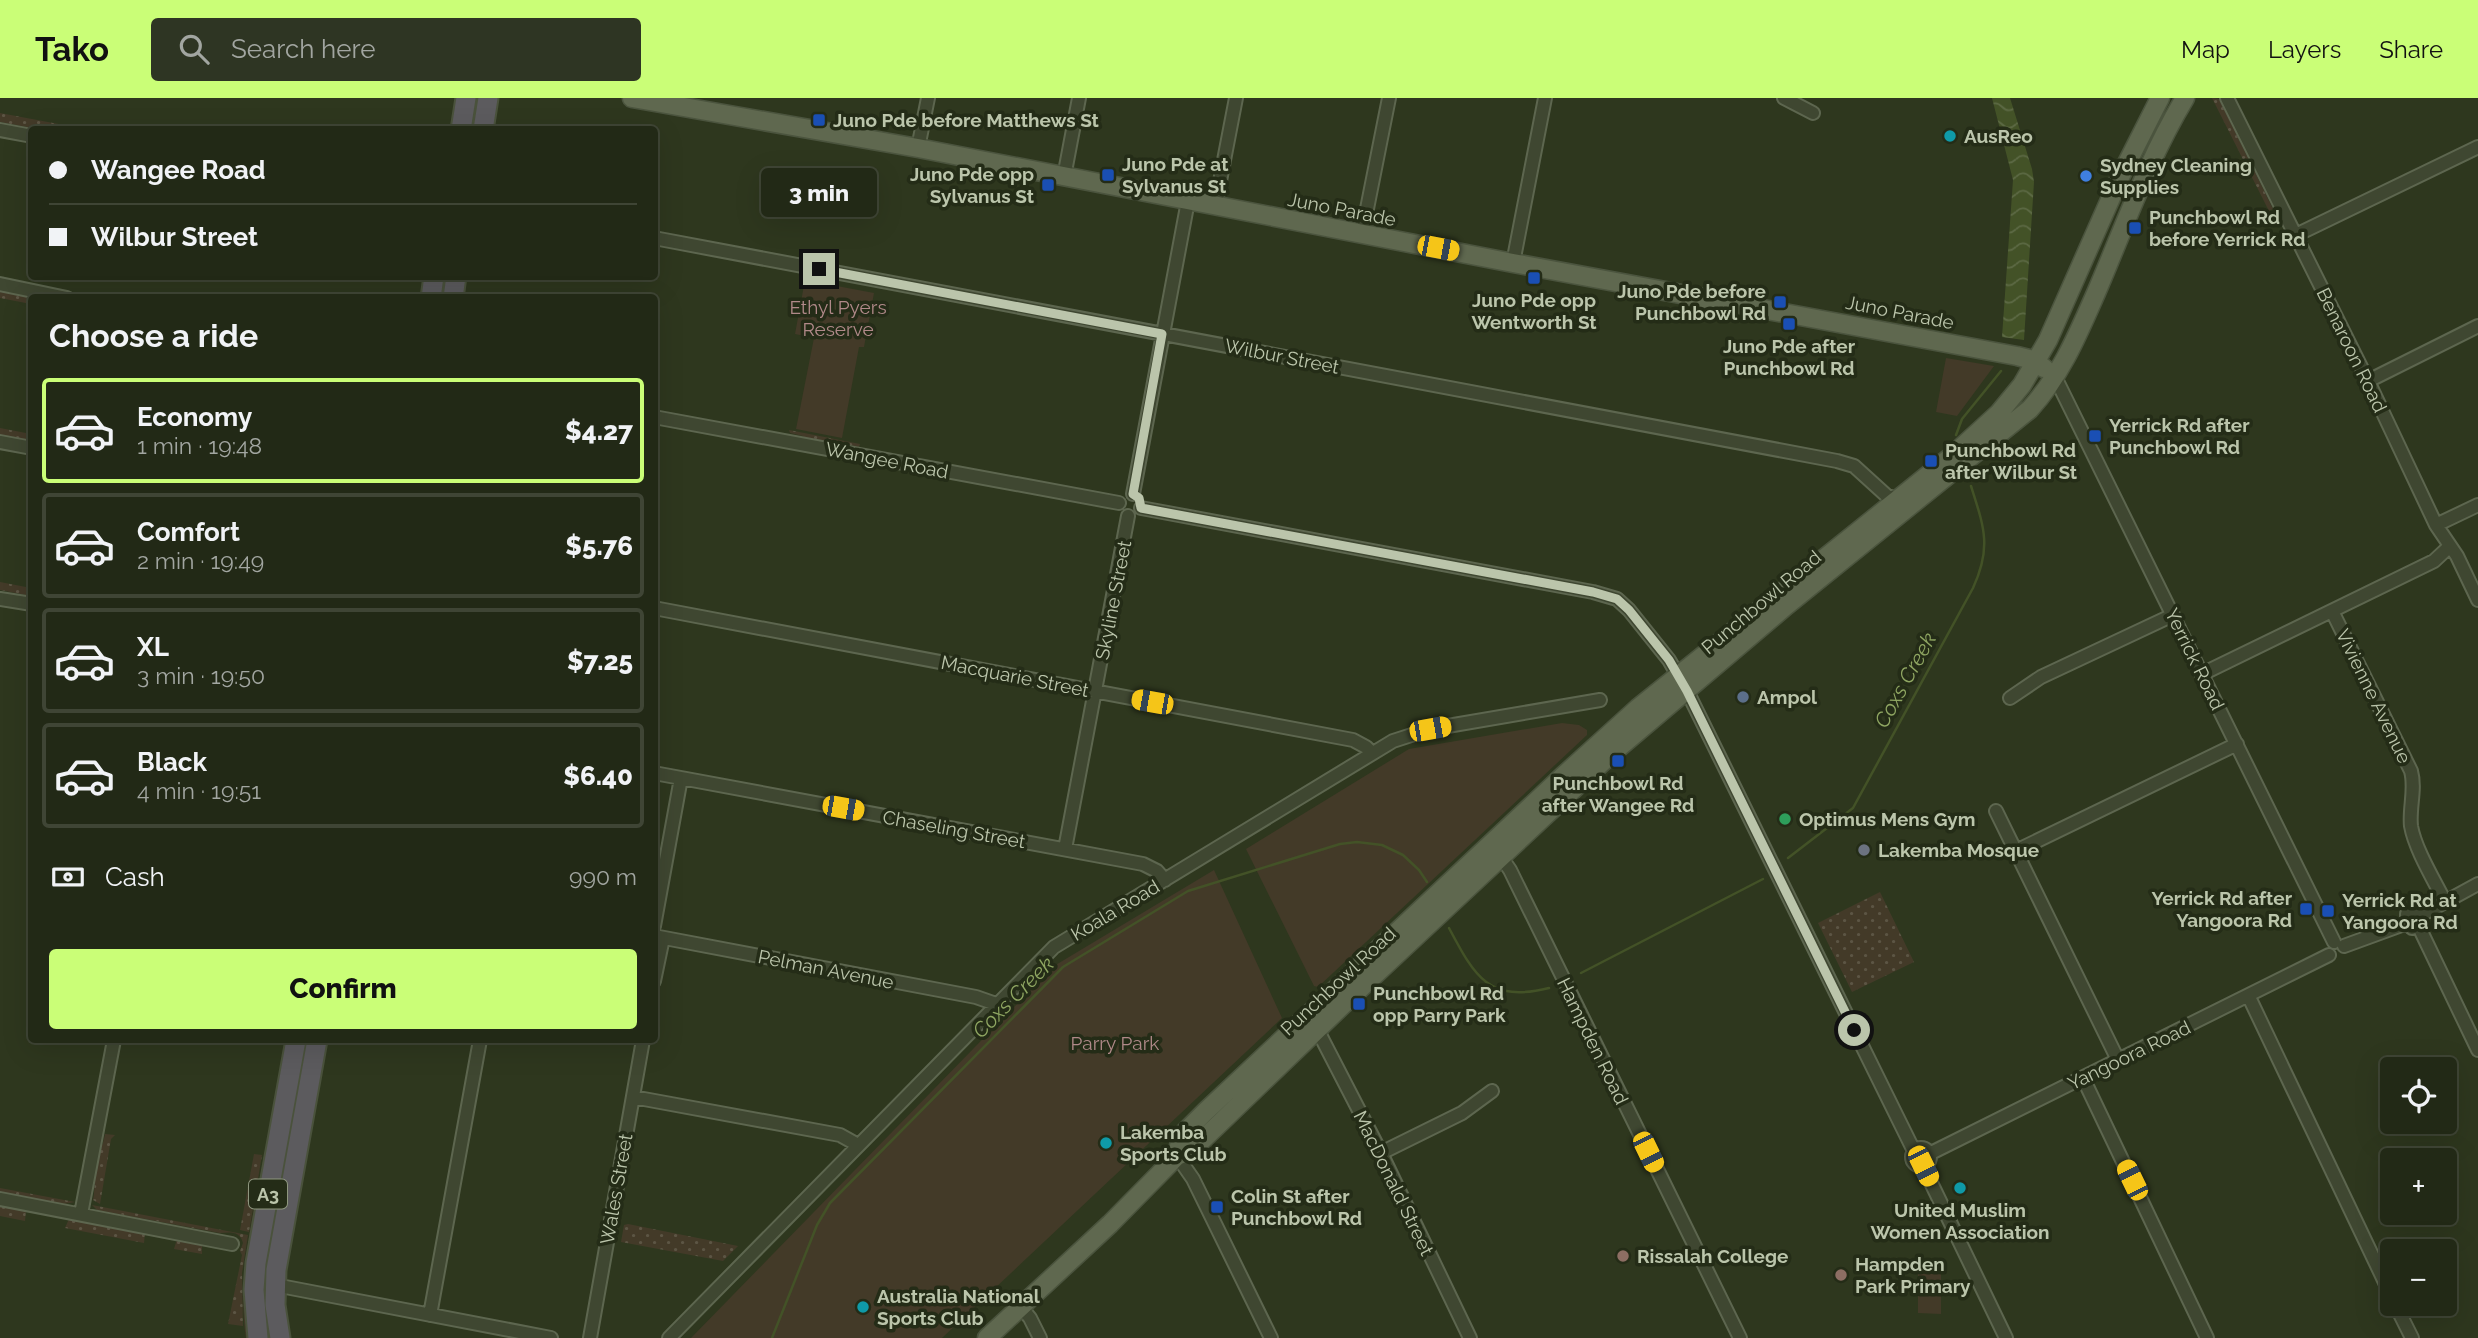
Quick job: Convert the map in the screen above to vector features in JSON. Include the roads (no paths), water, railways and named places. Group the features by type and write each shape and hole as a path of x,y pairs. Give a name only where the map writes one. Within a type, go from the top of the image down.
{"highway":[{"path":"484,126 488,98"},
{"path":"462,126 465,101"},
{"name":"A3","path":"258,1338 254,1290 256,1262 295,1043"},
{"name":"A3","path":"280,1338 275,1285 281,1237 316,1043"}],"main road":[{"name":"Juno Parade","path":"632,98 918,148 1215,207 2017,356 2036,363 2055,377"},
{"name":"Juno Parade","path":"691,98 740,116"},
{"name":"Punchbowl Road","path":"988,1338 1110,1224 1177,1156 1193,1149 1317,1029 1609,757 1683,683 1983,428 2010,401 2036,363 2160,98"},
{"name":"Punchbowl Road","path":"1177,1156 1181,1136 1206,1111 1586,755 1818,580 2020,418 2038,400 2055,377 2078,333 2165,135 2185,98"}],"street":[{"path":"918,148 928,98"},
{"path":"1064,177 1079,98"},
{"path":"1215,207 1236,98"},
{"path":"1362,234 1389,98"},
{"path":"1513,263 1545,98"},
{"path":"1784,98 1813,113"},
{"name":"Benaroon Road","path":"2227,98 2368,381 2435,525 2450,546 2478,600"},
{"path":"0,130 28,135"},
{"path":"2296,235 2478,147"},
{"path":"1133,494 1188,201"},
{"name":"Wilbur Street","path":"658,239 1837,461 1854,466 1887,496 1899,499"},
{"path":"0,285 46,294"},
{"path":"2368,381 2478,326"},
{"name":"Yerrick Road","path":"2055,377 2339,944"},
{"name":"Wangee Road","path":"658,418 1119,503"},
{"path":"0,442 28,447"},
{"path":"1133,494 1139,498 1141,508 1135,515 1128,516 1120,510 1119,503 1125,495 1133,494"},
{"path":"2435,525 2478,505"},
{"path":"1141,508 1617,599 1629,610 1683,683 1914,1151 1913,1162 1917,1166 1929,1162 1929,1154 1923,1149 1914,1151"},
{"name":"Skyline Street","path":"1065,849 1128,516"},
{"path":"2202,674 2434,561 2450,546"},
{"path":"0,599 28,603"},
{"name":"Macquarie Street","path":"658,609 1353,740 1371,753"},
{"name":"Vivienne Avenue","path":"2332,611 2411,771 2413,836 2445,902"},
{"path":"2010,698 2041,677 2173,615"},
{"name":"Koala Road","path":"669,1338 1054,947 1371,753 1404,736 1430,729 1600,700"},
{"path":"2016,852 2237,744"},
{"name":"Chaseling Street","path":"658,774 1143,864 1157,871 1165,880"},
{"path":"658,904 681,778"},
{"path":"1996,811 2118,1060"},
{"name":"Hampden Road","path":"1501,857 1510,870 1740,1338"},
{"path":"2339,944 2424,923 2423,914 2478,884"},
{"path":"2413,925 2478,1050"},
{"name":"Pelman Avenue","path":"659,937 976,997 996,1004"},
{"name":"Yangoora Road","path":"1929,1154 2329,955 2336,959 2341,958 2345,951 2339,944"},
{"path":"2249,997 2380,1272"},
{"name":"MacDonald Street","path":"1317,1029 1381,1153 1470,1338"},
{"path":"81,1214 113,1043"},
{"path":"430,1315 479,1043"},
{"name":"Wales Street","path":"590,1338 642,1043"},
{"path":"2084,1077 2207,1338"},
{"path":"1381,1153 1462,1113 1492,1091"},
{"path":"633,1097 841,1135 858,1145"},
{"path":"1177,1156 1193,1179 1271,1338"},
{"path":"1923,1166 2006,1338"},
{"path":"0,1199 232,1244"},
{"path":"275,1285 551,1338"},
{"path":"1021,1307 1040,1338"},
{"path":"2401,1316 2412,1338"}],"water":[{"path":"1992,98 2010,98 2034,182 2024,340 2002,337 2013,180"}],"waterway":[{"name":"Coxs Creek","path":"1956,435 1962,419 2001,371"},
{"name":"Coxs Creek","path":"1788,858 1853,808 1973,588 1983,561 1984,537 1971,486"},
{"name":"Coxs Creek","path":"772,1338 817,1225 830,1203 1063,967 1188,891 1340,844 1357,842 1382,845 1403,855 1427,882"},
{"name":"Coxs Creek","path":"1581,973 1763,879"},
{"name":"Coxs Creek","path":"1449,928 1467,960 1486,982 1498,989 1512,992 1549,988"}],"place":[{"name":"Juno Pde before Matthews St","path":"819,120"},
{"name":"AusReo","path":"1950,136"},
{"name":"Juno Pde at Sylvanus St","path":"1108,175"},
{"name":"Sydney Cleaning Supplies","path":"2086,176"},
{"name":"Juno Pde opp Sylvanus St","path":"1048,185"},
{"name":"Punchbowl Rd before Yerrick Rd","path":"2135,228"},
{"name":"Juno Pde opp Wentworth St","path":"1534,278"},
{"name":"Juno Pde before Punchbowl Rd","path":"1780,302"},
{"name":"Juno Pde after Punchbowl Rd","path":"1789,324"},
{"name":"Yerrick Rd after Punchbowl Rd","path":"2095,436"},
{"name":"Punchbowl Rd after Wilbur St","path":"1931,461"},
{"name":"Ampol","path":"1743,697"},
{"name":"Punchbowl Rd after Wangee Rd","path":"1618,761"},
{"name":"Optimus Mens Gym","path":"1785,819"},
{"name":"Lakemba Mosque","path":"1864,850"},
{"name":"Yerrick Rd after Yangoora Rd","path":"2306,909"},
{"name":"Yerrick Rd at Yangoora Rd","path":"2328,911"},
{"name":"Punchbowl Rd opp Parry Park","path":"1359,1004"},
{"name":"Lakemba Sports Club","path":"1106,1143"},
{"name":"United Muslim Women Association","path":"1960,1188"},
{"name":"Colin St after Punchbowl Rd","path":"1217,1207"},
{"name":"Rissalah College","path":"1623,1256"},
{"name":"Hampden Park Primary","path":"1841,1275"},
{"name":"Australia National Sports Club","path":"863,1307"}],"park label":[{"name":"Ethyl Pyers Reserve","path":"838,318"},
{"name":"Parry Park","path":"1115,1043"}]}
